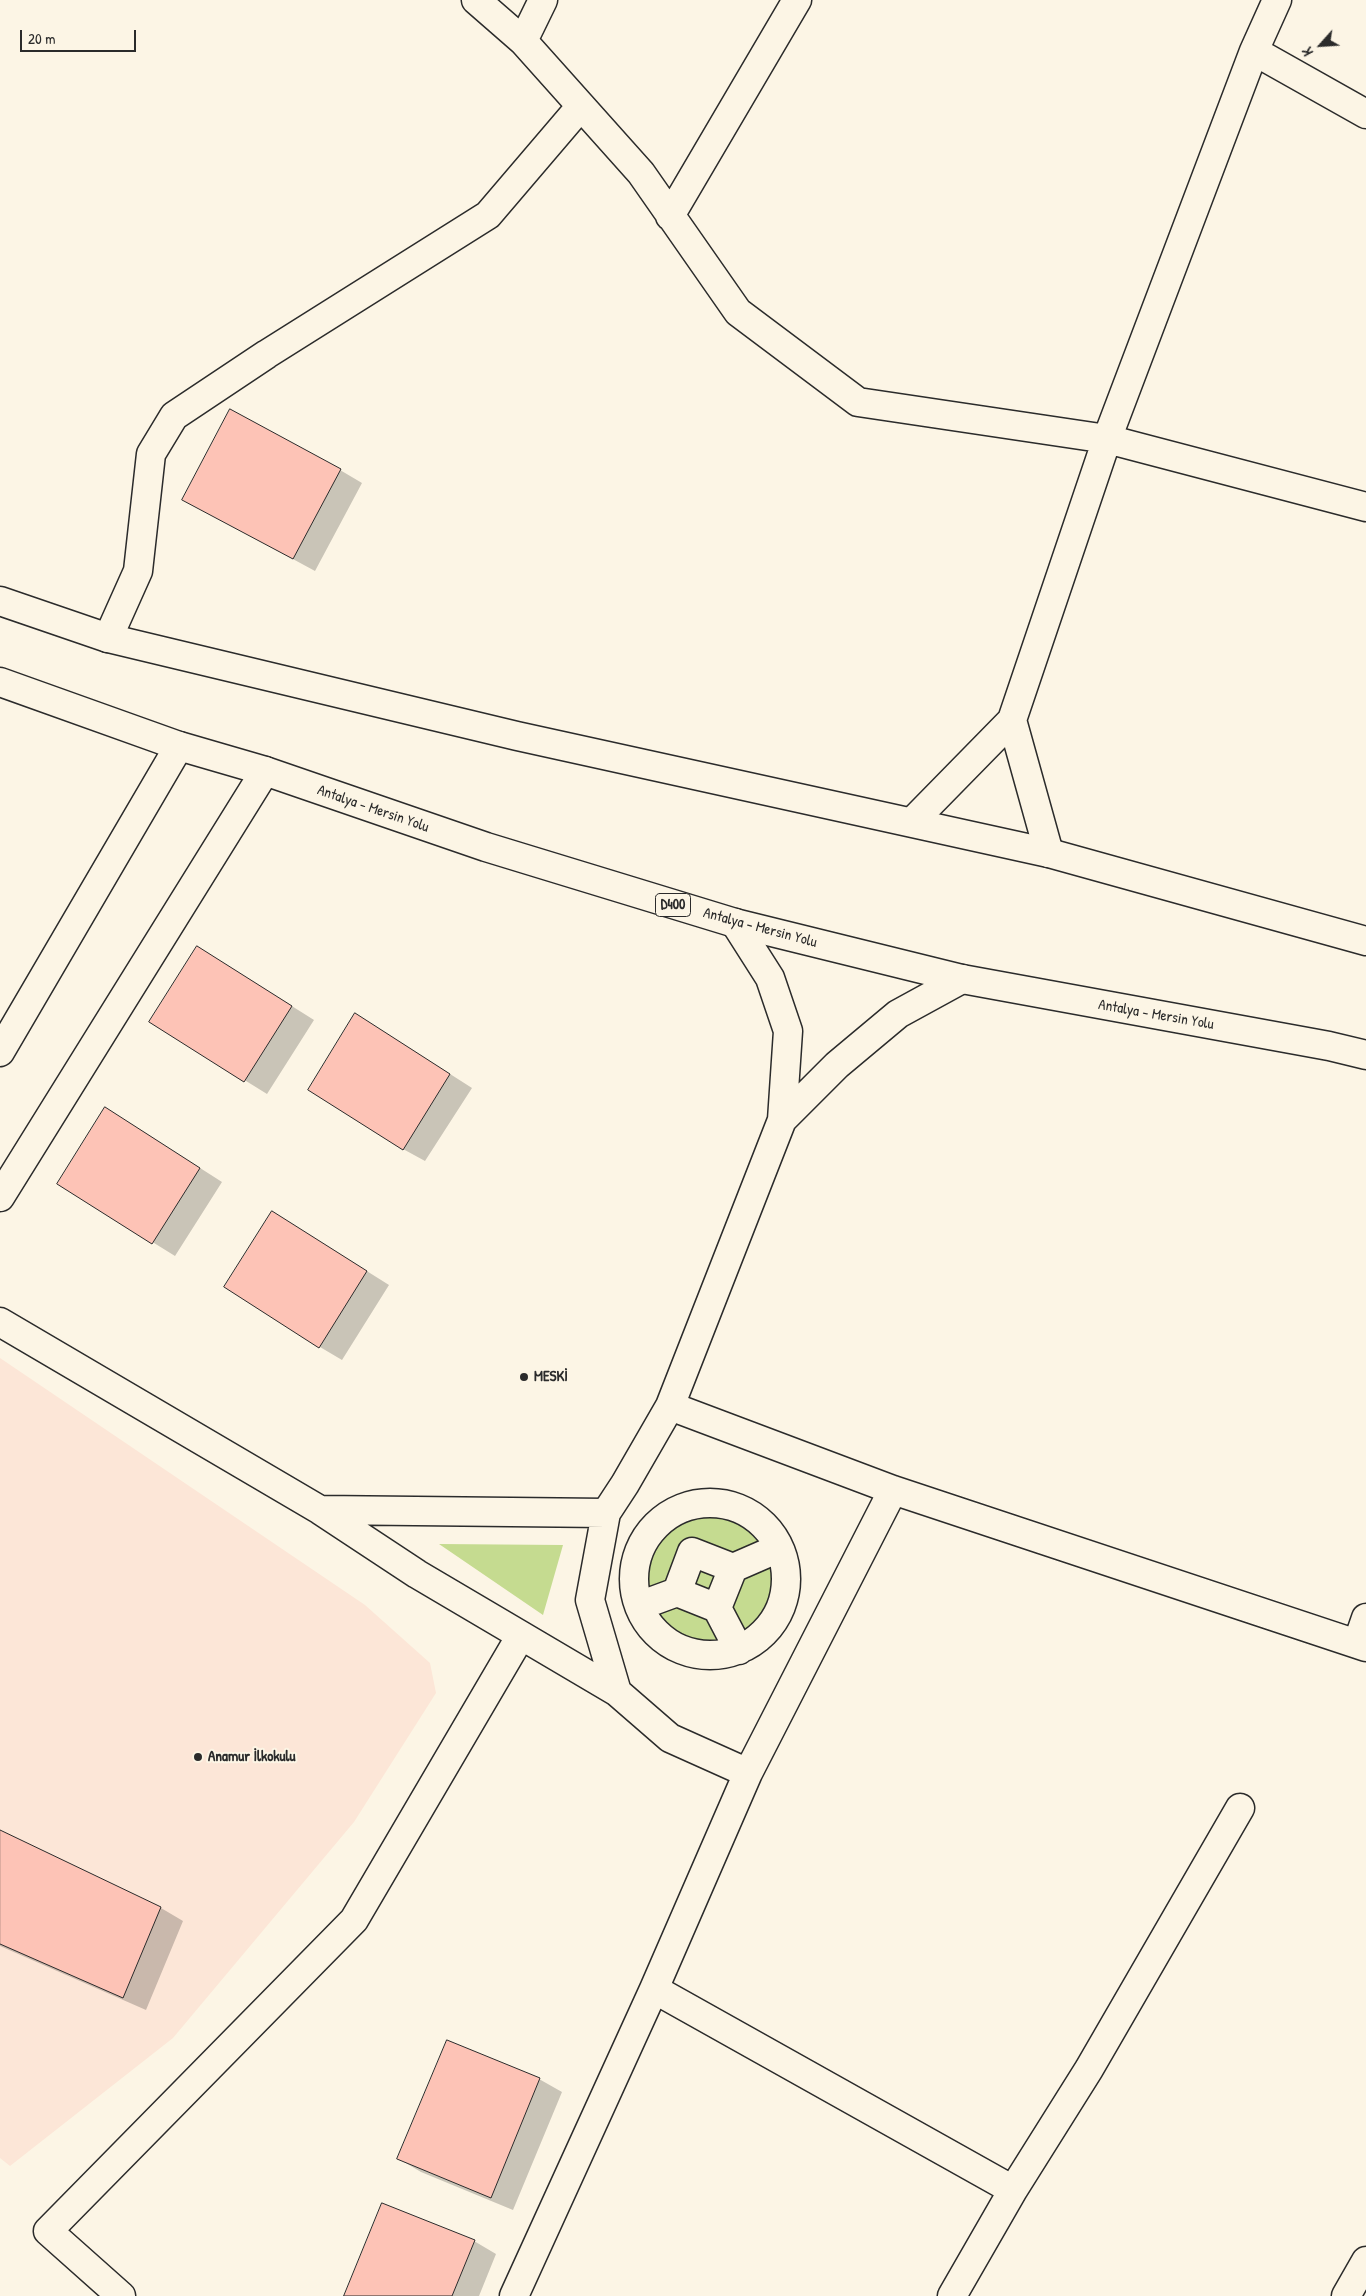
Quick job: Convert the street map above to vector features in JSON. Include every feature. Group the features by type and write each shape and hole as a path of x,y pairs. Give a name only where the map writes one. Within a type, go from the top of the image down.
{"main road":[{"path":"476,0 523,41 641,173 738,312 858,402 1107,439 1366,507"},
{"path":"523,41 543,0"},
{"path":"670,216 797,0"},
{"path":"912,822 1012,720 1107,439 1254,51 1277,0"},
{"path":"1254,51 1366,114"},
{"path":"108,638 138,571 151,454 174,416 267,354 488,215 581,106"},
{"path":"0,601 108,638 517,736 1049,853 1366,940"},
{"name":"Antalya - Mersin Yolu","path":"0,682 179,746 265,771 486,847 735,923 962,979 1329,1046 1366,1056"},
{"path":"1012,720 1049,853"},
{"path":"0,1052 179,746"},
{"path":"0,1197 265,771"},
{"path":"617,1692 590,1600 606,1514 670,1406 782,1120 788,1032 770,978 735,923"},
{"path":"782,1120 837,1065 898,1014 962,979"},
{"path":"0,1322 320,1510 417,1574 520,1637 617,1692 670,1738 748,1772"},
{"path":"670,1406 893,1490 1361,1646 1366,1618"},
{"path":"514,2296 654,1989 748,1772 893,1490"},
{"path":"699,1504 723,1504 747,1512 766,1528 780,1548 786,1572 784,1596 775,1619 760,1637 739,1650 715,1656 691,1653 669,1644 651,1628 639,1606 634,1588 634,1570 639,1551 648,1534 660,1521 676,1510 699,1504"},
{"path":"320,1510 606,1514"},
{"path":"676,1510 692,1552 676,1592"},
{"path":"692,1552 733,1568 780,1548"},
{"path":"717,1608 733,1568"},
{"path":"639,1606 676,1592 717,1608 739,1650"},
{"path":"121,2296 48,2231 354,1920 520,1637"},
{"path":"952,2296 1013,2190 1090,2069 1240,1808"},
{"path":"654,1989 1013,2190"},
{"path":"1346,2296 1366,2261"}],"shaded area":[{"name":"Anamur İlkokulu","path":"0,1358 365,1605 430,1663 436,1693 354,1822 173,2038 10,2166 0,2158"}],"green space":[{"path":"709,1515 722,1516 734,1520 755,1534 769,1555 773,1567 773,1593 769,1605 755,1626 734,1640 722,1644 709,1645 696,1644 684,1640 663,1626 649,1605 645,1593 644,1580 645,1567 649,1555 663,1534 684,1520 696,1516"},
{"path":"439,1544 563,1545 543,1615"}],"building":[{"path":"230,409 341,469 293,559 182,500"},
{"path":"197,946 292,1006 244,1082 149,1022"},
{"path":"355,1013 450,1074 403,1150 308,1090"},
{"path":"105,1107 200,1168 152,1244 57,1184"},
{"path":"272,1211 367,1271 319,1348 224,1287"},
{"path":"0,1830 161,1907 123,1998 0,1944"},
{"path":"447,2040 540,2078 491,2198 397,2159"},
{"path":"382,2203 475,2240 452,2296 344,2296"}],"place":[{"name":"MESKİ","path":"524,1377"},
{"name":"Anamur İlkokulu","path":"198,1757"}]}
